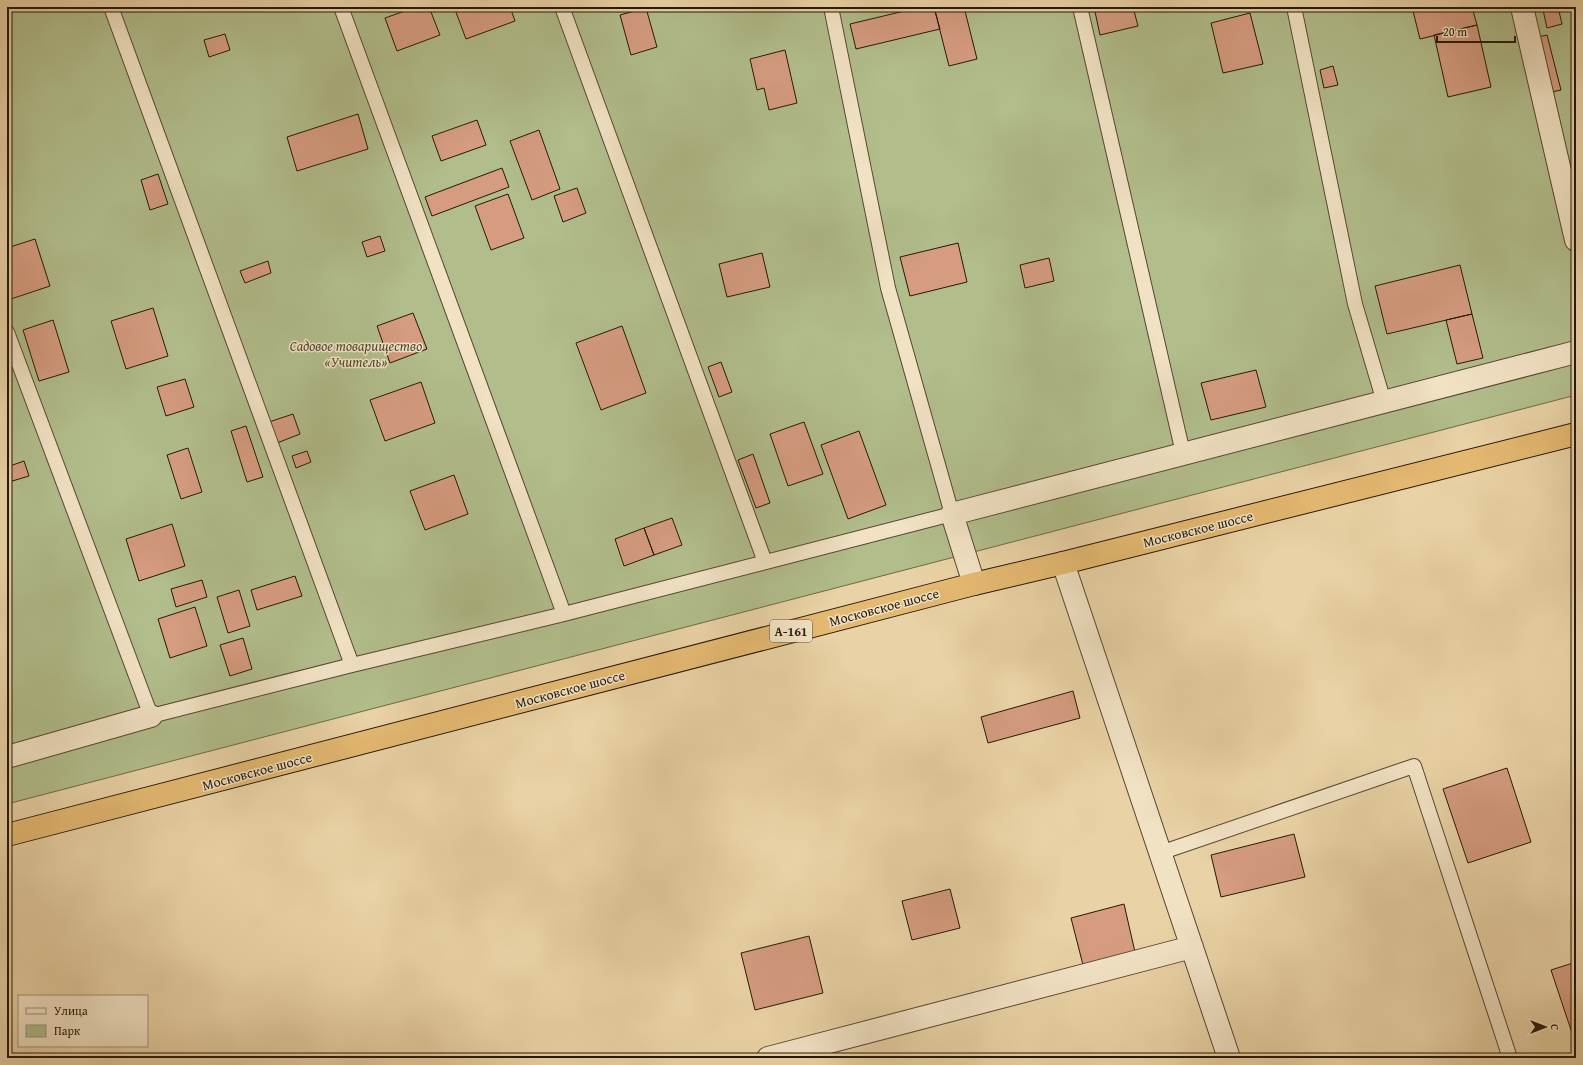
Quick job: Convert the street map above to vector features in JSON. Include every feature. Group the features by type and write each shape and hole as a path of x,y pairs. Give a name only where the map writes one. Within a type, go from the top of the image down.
{"highway":[{"name":"Московское шоссе","path":"7,836 974,584 1576,434"}],"street":[{"path":"1522,7 1576,240"},
{"path":"974,584 952,514 1576,352"},
{"path":"1063,563 1229,1058"},
{"path":"7,757 151,716"},
{"path":"768,1058 1192,947"}],"lane":[{"path":"111,7 352,665"},
{"path":"341,7 564,614"},
{"path":"562,7 765,562"},
{"path":"7,332 151,716 352,665 564,614 952,514 888,288 831,7"},
{"path":"1080,7 1183,453"},
{"path":"1294,7 1355,304 1384,402"},
{"path":"1160,853 1414,766 1510,1058"}],"green space":[{"name":"Садовое товарищество «Учитель»","path":"7,7 1576,7 1576,395 7,804"}],"building":[{"path":"416,7 429,7 440,35 397,51 385,18"},
{"path":"454,7 510,7 515,21 466,39"},
{"path":"921,7 934,7 940,29 856,49 850,24"},
{"path":"934,7 964,7 977,59 949,66"},
{"path":"1094,7 1133,7 1138,26 1100,35"},
{"path":"1412,7 1472,7 1477,25 1420,39"},
{"path":"1558,7 1562,24 1547,28 1543,10"},
{"path":"646,8 657,47 631,55 620,15"},
{"path":"1250,13 1263,64 1223,73 1211,23"},
{"path":"1477,25 1491,87 1448,97 1434,35"},
{"path":"225,34 230,50 209,57 204,40"},
{"path":"1547,35 1561,90 1547,93 1533,38"},
{"path":"785,50 797,103 769,110 764,88 757,90 750,59"},
{"path":"1333,66 1338,85 1324,88 1320,70"},
{"path":"358,114 368,149 297,171 287,137"},
{"path":"477,120 486,145 441,161 432,136"},
{"path":"7,129 11,142 7,143"},
{"path":"539,130 560,189 532,200 510,141"},
{"path":"502,168 509,187 432,216 425,197"},
{"path":"158,174 168,204 150,210 141,180"},
{"path":"577,188 586,213 563,222 554,196"},
{"path":"508,194 524,238 491,250 475,206"},
{"path":"380,236 385,251 367,257 362,242"},
{"path":"35,239 50,286 11,299 7,286 7,248"},
{"path":"958,243 967,282 910,296 900,257"},
{"path":"762,253 770,287 727,297 719,264"},
{"path":"1049,258 1054,281 1025,288 1020,265"},
{"path":"268,261 271,273 245,283 240,271"},
{"path":"1460,265 1472,314 1387,334 1375,286"},
{"path":"153,308 168,356 126,369 111,321"},
{"path":"413,313 427,349 390,363 377,326"},
{"path":"1472,314 1483,358 1457,364 1446,320"},
{"path":"53,320 69,372 39,381 23,330"},
{"path":"622,326 646,393 601,410 576,343"},
{"path":"721,362 732,392 719,397 708,367"},
{"path":"1256,370 1266,407 1211,420 1201,383"},
{"path":"185,379 194,407 166,416 157,387"},
{"path":"421,382 435,423 385,441 370,400"},
{"path":"293,414 300,434 277,443 269,422"},
{"path":"804,422 823,474 788,486 770,434"},
{"path":"246,426 263,477 247,482 231,431"},
{"path":"859,431 886,505 848,519 821,445"},
{"path":"188,448 202,492 181,499 167,455"},
{"path":"307,451 311,462 296,468 292,456"},
{"path":"753,454 770,503 756,508 738,460"},
{"path":"24,461 29,476 9,482 7,467"},
{"path":"454,475 468,514 425,530 410,491"},
{"path":"672,518 682,545 654,555 644,528"},
{"path":"172,524 185,566 139,581 126,539"},
{"path":"644,528 654,555 624,566 615,539"},
{"path":"295,576 302,596 257,610 251,590"},
{"path":"202,580 207,597 176,607 171,589"},
{"path":"239,590 250,626 228,633 217,597"},
{"path":"195,607 207,646 170,658 158,619"},
{"path":"243,638 252,669 230,676 220,645"},
{"path":"1073,691 1080,718 988,743 981,717"},
{"path":"1507,768 1531,842 1468,863 1443,789"},
{"path":"1294,834 1305,877 1221,897 1211,855"},
{"path":"950,889 960,928 912,940 902,901"},
{"path":"1124,904 1135,952 1083,965 1071,918"},
{"path":"809,936 823,993 755,1010 741,953"},
{"path":"1576,962 1576,1045 1551,970"}]}
